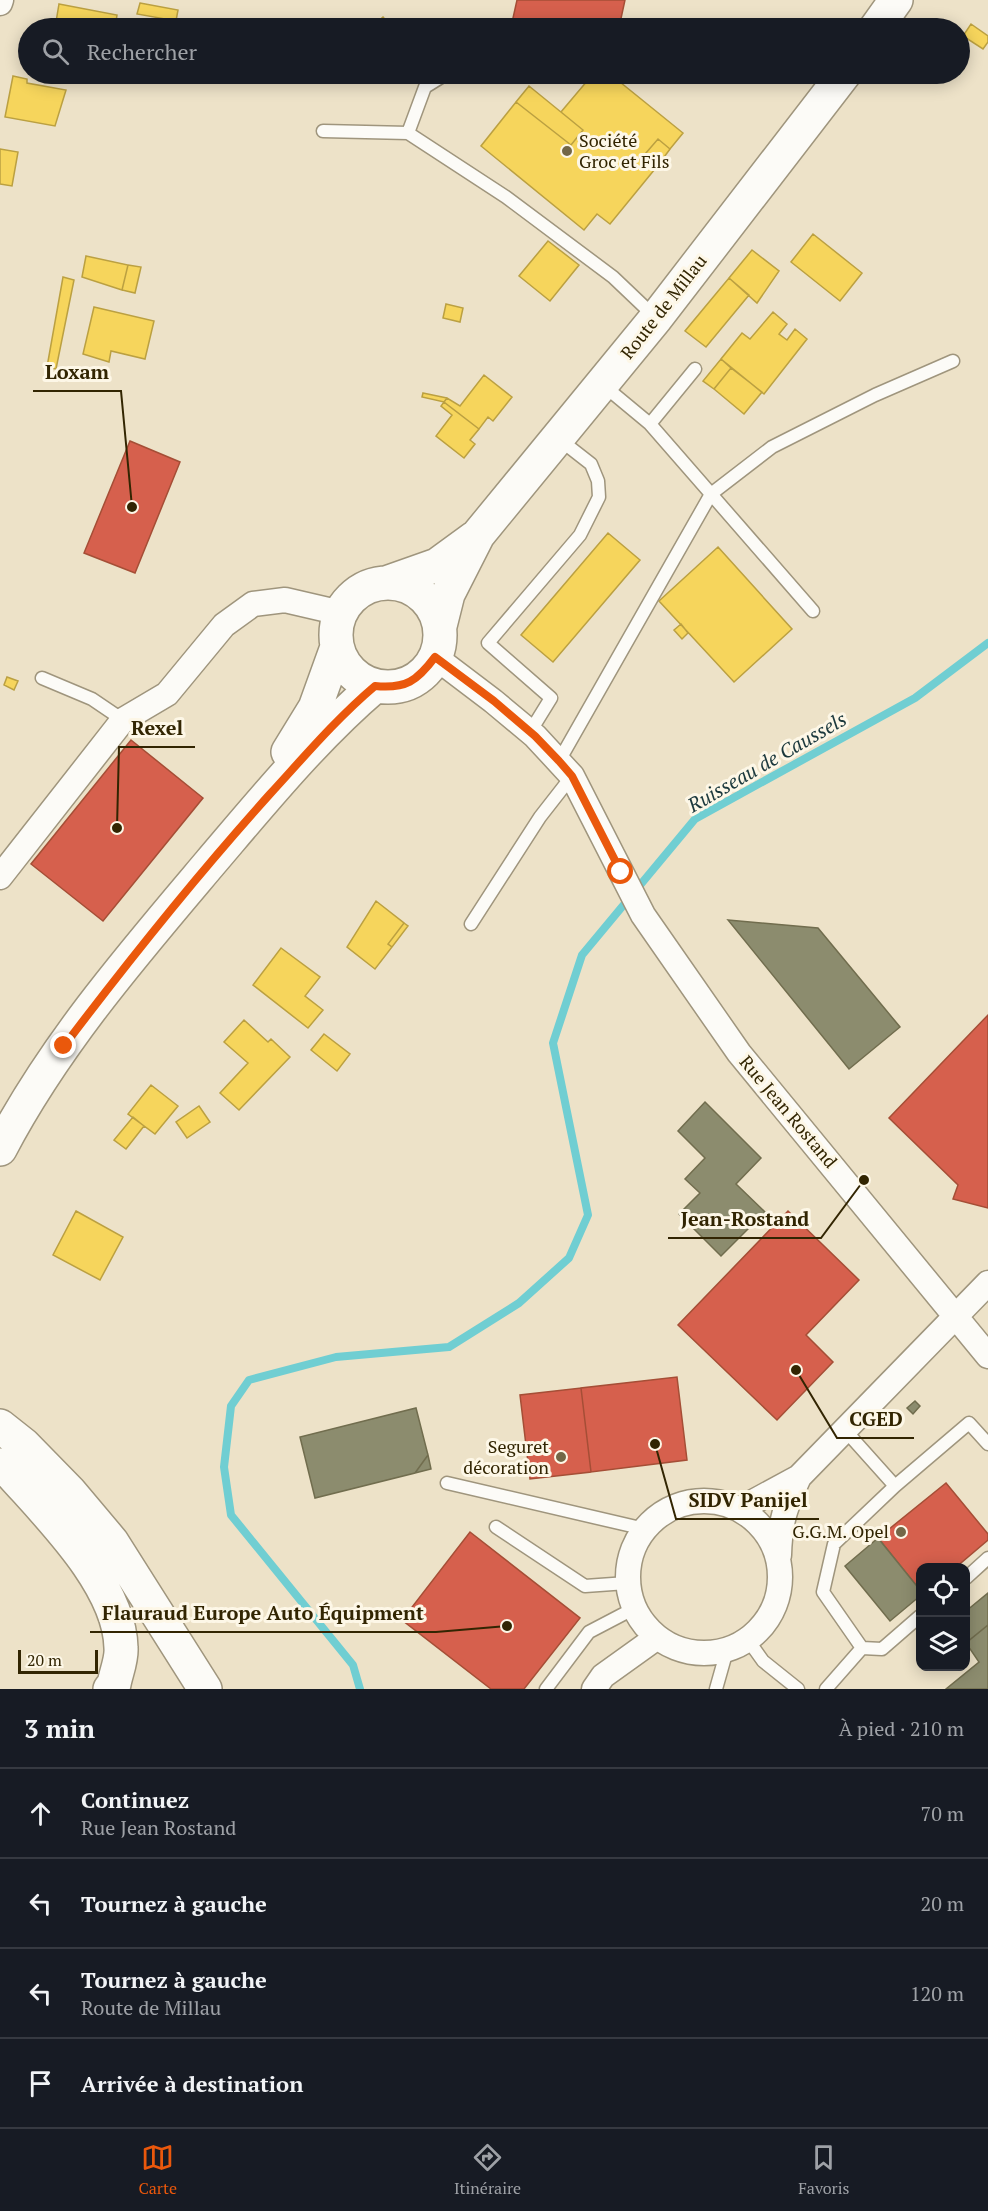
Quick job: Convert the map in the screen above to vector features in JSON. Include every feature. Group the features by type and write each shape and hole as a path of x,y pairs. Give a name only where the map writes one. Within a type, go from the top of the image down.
{"main road":[{"path":"883,18 896,0"},
{"name":"Route de Millau","path":"437,642 448,594 478,536 656,318 836,84"},
{"name":"Route de Millau","path":"386,583 437,565 478,536"},
{"path":"386,583 404,585 421,594 433,609 437,642 422,675 408,684 391,687 375,686 361,680 351,671 342,660 337,647 336,629 341,613 352,597 368,587 386,583"},
{"path":"247,820 315,708 337,647"},
{"path":"0,1149 64,1046 140,946 247,820 345,711 375,686"},
{"path":"0,1426 24,1445 55,1477 112,1542 205,1689"},
{"path":"0,1465 9,1471 65,1533 93,1572 115,1613 122,1649 114,1684 110,1689"}],"street":[{"path":"0,877 123,720 167,694 224,626 253,604 285,600 341,613"},
{"path":"437,642 566,769"},
{"name":"Rue Jean Rostand","path":"566,769 643,915 739,1053 988,1356"},
{"path":"740,1509 799,1477 988,1283"},
{"path":"778,1561 768,1536 740,1509 718,1502 696,1501 668,1510 645,1528 631,1554 627,1583 633,1609 639,1620 656,1638 669,1646 698,1654 737,1645 768,1618 775,1605 780,1576 778,1561 780,1527 785,1508 799,1477"},
{"path":"594,1689 603,1676 656,1638"}],"lane":[{"path":"408,133 425,87 430,84"},
{"path":"323,131 408,133 524,210 613,277 656,318"},
{"path":"471,924 540,818 711,494 772,447 875,395 953,361"},
{"path":"650,424 695,369"},
{"path":"602,385 650,424 813,611"},
{"path":"530,732 552,698 488,643 580,535 599,497 598,481 591,464 558,438"},
{"path":"42,678 92,699 123,720"},
{"path":"861,1648 823,1592 834,1544 895,1486 969,1423 988,1444"},
{"path":"844,1429 895,1486"},
{"path":"447,1483 645,1528"},
{"path":"496,1527 585,1587 627,1583"},
{"path":"970,1574 988,1558"},
{"path":"546,1689 589,1632 633,1609"},
{"path":"861,1648 882,1649 920,1617"},
{"path":"716,1689 737,1645 764,1660 798,1689"},
{"path":"826,1689 861,1648"}],"building: Logements":[{"path":"140,3 178,10 177,18 137,14"},
{"path":"59,4 117,15 117,18 57,18"},
{"path":"970,26 988,36 988,42 983,49 970,41"},
{"path":"13,76 18,77 18,84 33,84 66,90 55,126 5,117"},
{"name":"Société Groc et Fils","path":"585,84 622,84 683,133 670,149 658,139 646,153 659,164 610,224 597,214 584,230 481,146 516,102 571,145 583,130 561,112"},
{"path":"529,86 583,130 571,145 516,102"},
{"path":"658,139 670,149 659,164 646,153"},
{"path":"0,149 18,152 12,186 0,184"},
{"path":"813,234 862,273 840,301 791,262"},
{"path":"548,241 579,265 550,301 519,276"},
{"path":"752,250 779,271 757,303 729,278"},
{"path":"86,256 128,265 122,290 82,277"},
{"path":"128,265 141,267 135,293 122,290"},
{"path":"63,277 74,280 56,369 47,367"},
{"path":"729,278 749,295 706,347 685,331"},
{"path":"446,304 463,308 460,322 443,318"},
{"path":"94,307 154,321 145,359 111,351 109,362 83,354"},
{"path":"773,312 787,324 779,334 787,340 795,329 807,339 764,394 721,359 742,333 750,339"},
{"path":"721,359 731,368 714,389 703,381"},
{"path":"731,368 762,392 744,414 714,389"},
{"path":"484,375 512,397 493,421 488,417 479,429 444,402 447,398 460,406"},
{"path":"423,393 447,398 444,402 422,397"},
{"path":"444,402 479,429 470,440 475,444 464,458 436,436 452,415 441,406"},
{"path":"608,533 640,560 553,662 521,635"},
{"path":"718,547 792,629 734,682 659,601"},
{"path":"681,624 688,633 682,639 674,630"},
{"path":"7,677 18,681 14,690 4,685"},
{"path":"376,901 404,923 388,944 392,947 375,969 347,947"},
{"path":"404,923 408,926 392,947 388,944"},
{"path":"281,948 320,977 305,996 323,1010 308,1028 253,985"},
{"path":"244,1020 268,1042 271,1039 290,1057 239,1110 220,1093 248,1063 224,1042"},
{"path":"324,1034 350,1054 337,1071 311,1050"},
{"path":"151,1085 178,1106 155,1134 128,1114"},
{"path":"199,1106 210,1122 187,1138 176,1122"},
{"path":"133,1117 144,1126 126,1149 114,1140"},
{"path":"76,1211 123,1237 100,1280 53,1255"}],"building: Commerces":[{"path":"517,0 625,0 621,18 513,18"},
{"path":"130,441 180,462 135,573 84,553"},
{"path":"131,740 203,798 103,921 31,864"},
{"path":"988,1015 988,1208 953,1199 958,1185 889,1118"},
{"path":"788,1211 859,1280 806,1335 833,1362 777,1420 678,1325"},
{"path":"677,1377 687,1460 591,1472 581,1388"},
{"path":"581,1388 591,1472 530,1479 520,1395"},
{"path":"946,1483 988,1534 988,1540 961,1563 916,1563 916,1585 878,1538"},
{"path":"470,1532 580,1618 524,1689 491,1689 402,1620"}],"building: Industrie":[{"path":"728,920 818,928 900,1027 849,1069"},
{"path":"705,1102 761,1158 736,1184 765,1212 721,1256 679,1214 700,1193 685,1179 705,1158 678,1131"},
{"path":"915,1401 920,1406 913,1414 907,1408"},
{"path":"416,1408 428,1455 415,1473 315,1498 300,1437"},
{"path":"428,1455 431,1469 415,1473"},
{"path":"878,1538 916,1585 916,1599 890,1621 845,1566"},
{"path":"988,1593 988,1625 970,1640 970,1617 970,1608"},
{"path":"988,1625 988,1689 946,1689 979,1662 970,1649 970,1640"}],"waterway":[{"name":"Ruisseau de Caussels","path":"360,1689 353,1665 231,1515 224,1467 231,1406 249,1380 336,1357 449,1347 519,1303 569,1258 588,1215 553,1043 582,955 695,819 915,698 988,643"}],"place":[{"name":"Société Groc et Fils","path":"567,151"},
{"name":"Loxam","path":"132,507"},
{"name":"Rexel","path":"117,828"},
{"name":"Jean-Rostand","path":"864,1180"},
{"name":"CGED","path":"796,1370"},
{"name":"SIDV Panijel","path":"655,1444"},
{"name":"Seguret décoration","path":"561,1457"},
{"name":"G.G.M. Opel","path":"901,1532"},
{"name":"Flauraud Europe Auto Équipment","path":"507,1626"}],"route":[{"path":"64,1046 140,946 247,820 345,711 375,686 391,687 408,684 422,675 435,657 494,701 535,736 572,776 621,872"}]}
